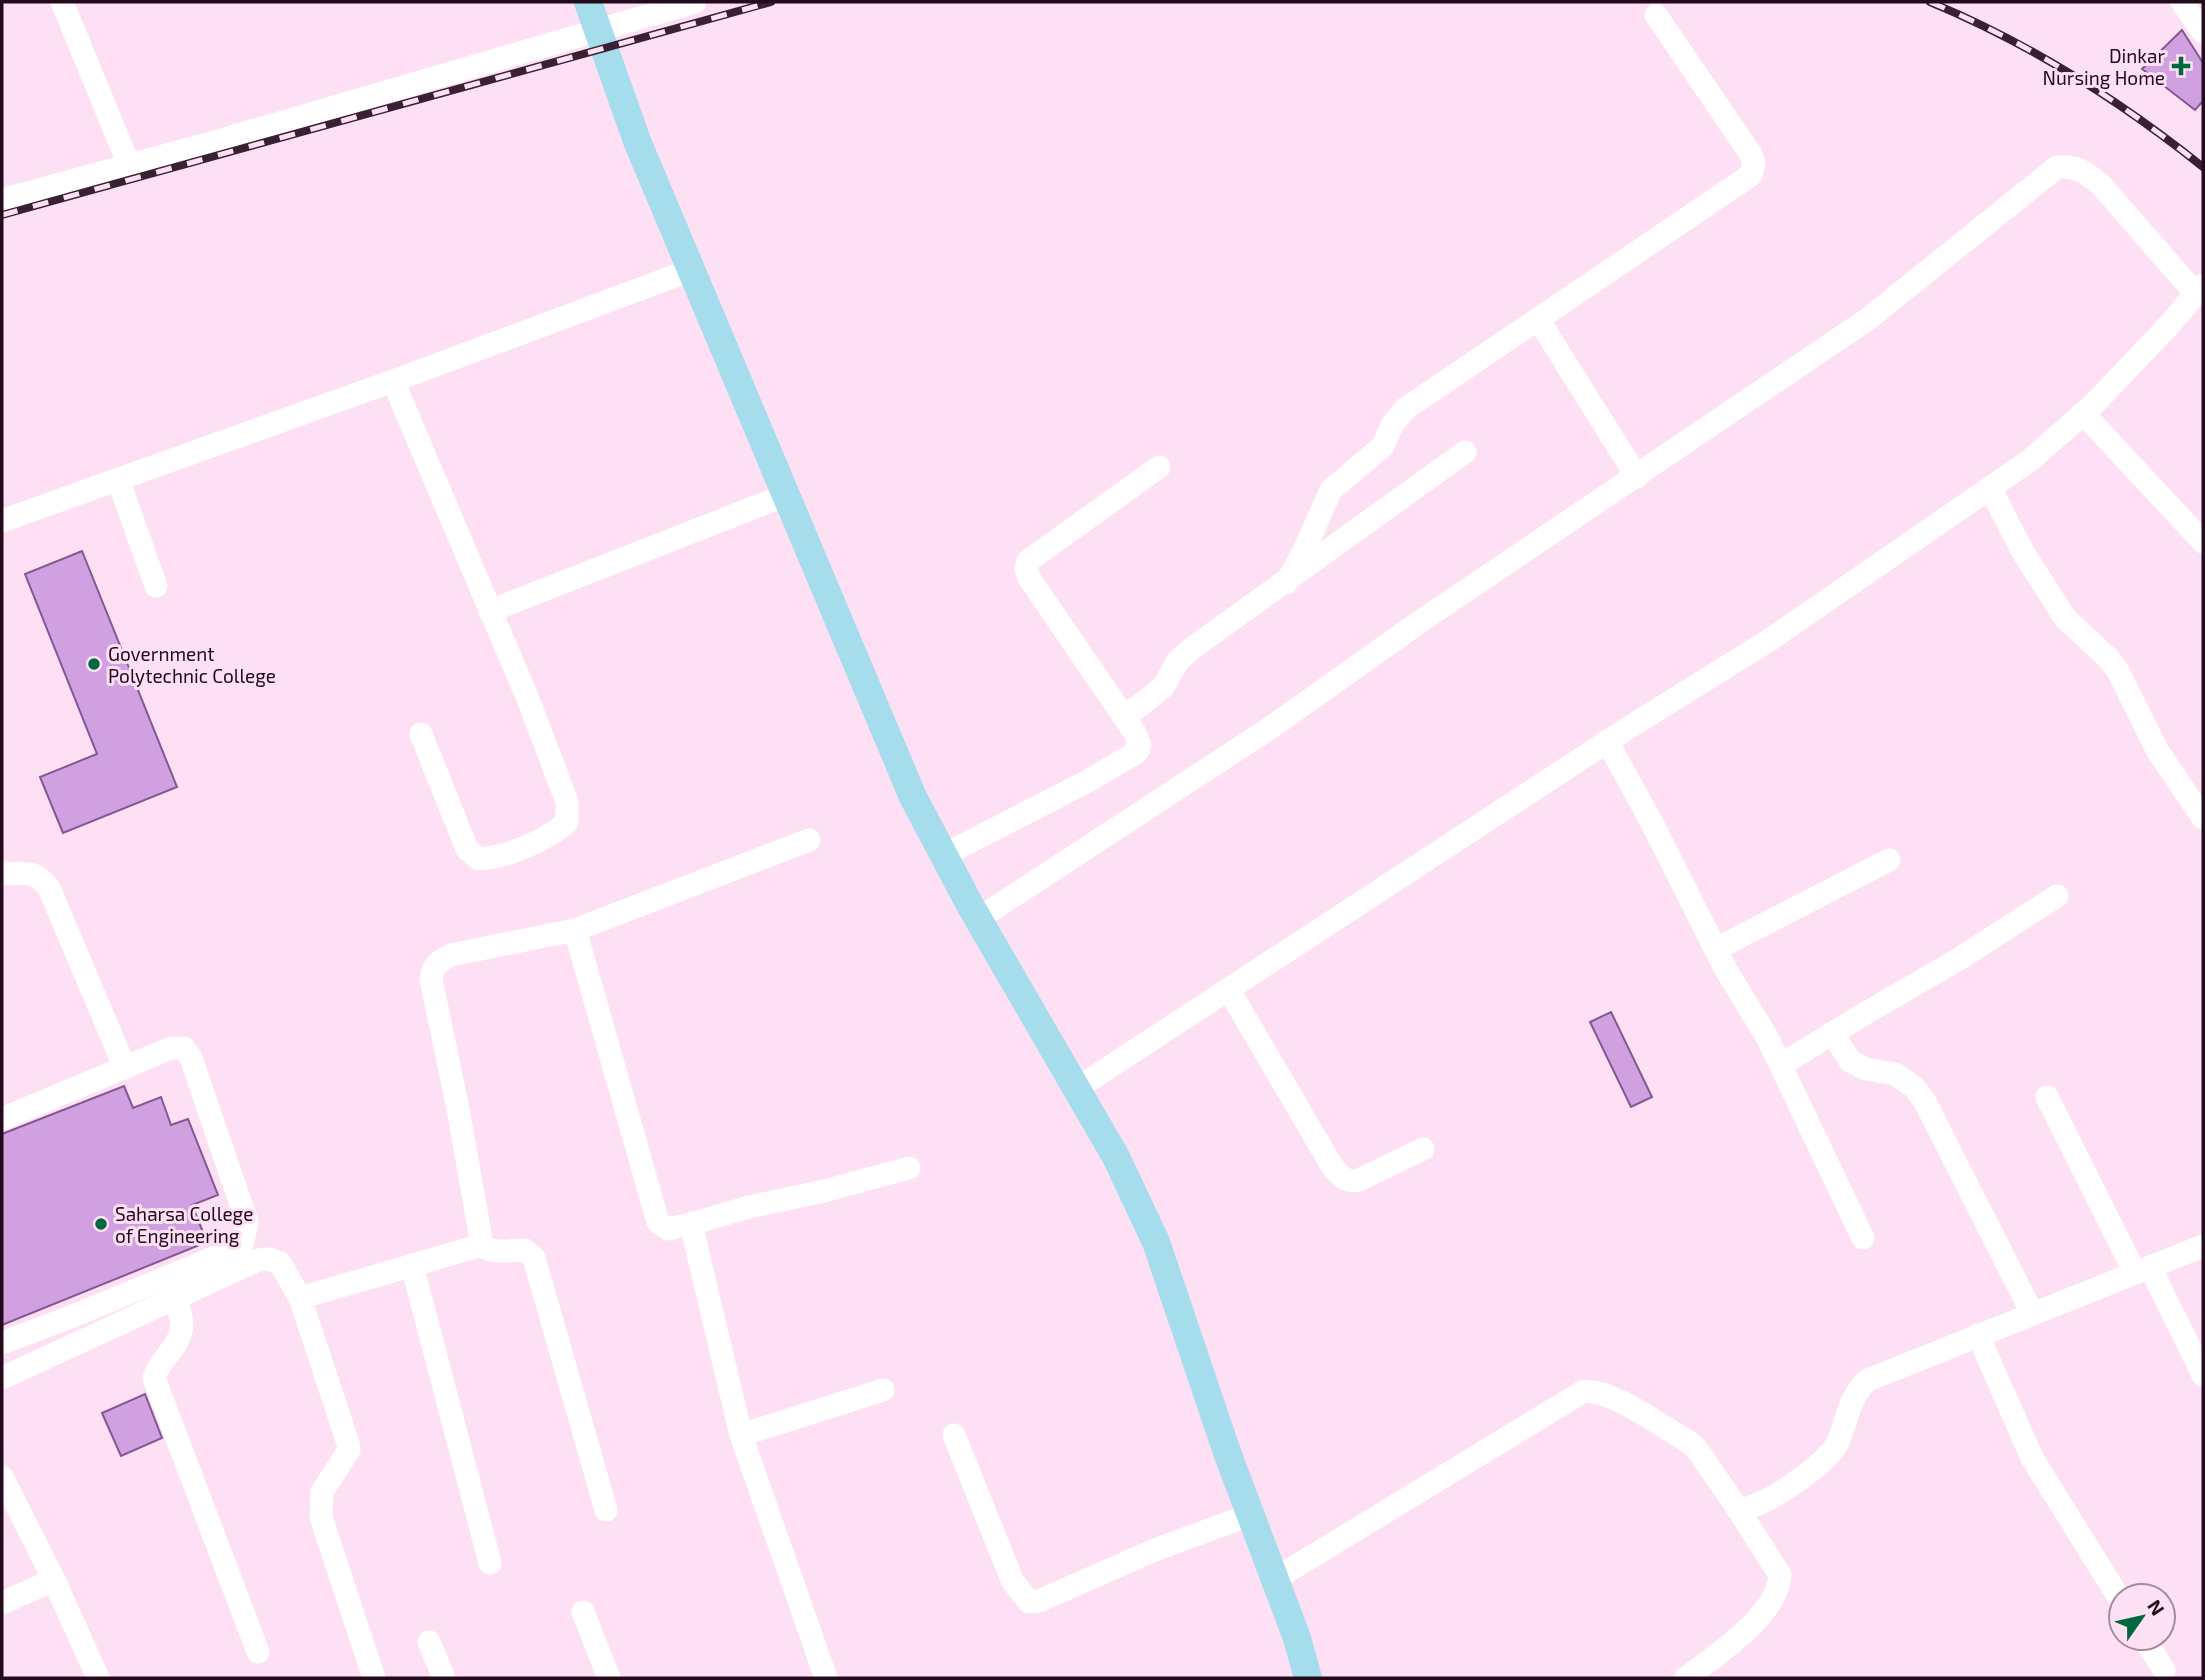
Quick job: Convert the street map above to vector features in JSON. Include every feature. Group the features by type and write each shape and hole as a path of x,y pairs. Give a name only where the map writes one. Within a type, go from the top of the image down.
{"main road":[{"path":"588,2 637,141 913,797 978,919 1116,1157 1156,1242 1228,1455 1297,1638 1308,1678"}],"street":[{"path":"62,2 129,165"},
{"path":"2,201 695,2"},
{"path":"2182,2 2203,32"},
{"path":"1286,583 1302,555 1331,489 1383,446 1398,416 1751,175 1754,163 1749,153 1656,15"},
{"path":"978,919 1269,728 1418,623 1868,319 2057,167 2082,169 2100,184 2199,290 2084,413 2029,461 1768,641 1607,741 1076,1089"},
{"path":"2,520 393,381 691,270"},
{"path":"1538,319 1637,477"},
{"path":"393,381 528,699 567,802 567,822 555,834 494,858 478,859 467,849 421,734"},
{"path":"2084,413 2203,542"},
{"path":"1123,715 1139,707 1164,686 1177,662 1191,649 1465,452"},
{"path":"944,855 1088,781 1137,752 1140,745 1123,715 1029,578 1026,569 1028,561 1159,467"},
{"path":"118,479 156,586"},
{"path":"1990,488 2022,552 2065,618 2103,652 2118,671 2157,750 2203,818"},
{"path":"491,611 786,495"},
{"path":"1607,741 1780,1065 1863,1238"},
{"path":"606,1510 534,1258 526,1250 493,1251 486,1250 482,1245 431,979 432,968 452,955 575,930 809,840"},
{"path":"1716,949 1889,860"},
{"path":"2,873 31,873 40,877 49,888 125,1068"},
{"path":"1780,1065 1959,960 2057,896"},
{"path":"575,930 658,1222 667,1229 909,1168"},
{"path":"1229,990 1341,1177 1351,1181 1359,1180 1423,1149"},
{"path":"1832,1034 1850,1061 1857,1066 1895,1074 1914,1087 1924,1100 2032,1313"},
{"path":"2,1119 171,1048 184,1048 191,1058 247,1222 243,1242 233,1250 2,1343"},
{"path":"2047,1097 2203,1375"},
{"path":"691,1224 741,1435 826,1678"},
{"path":"300,1298 482,1245"},
{"path":"1738,1510 1759,1505 1825,1459 1836,1446 1858,1387 1868,1380 2203,1246"},
{"path":"2,1378 258,1260 268,1259 279,1263 300,1298 349,1450 322,1492 321,1517 374,1678"},
{"path":"412,1265 490,1563"},
{"path":"175,1298 182,1328 177,1343 158,1366 154,1378 258,1652"},
{"path":"1978,1335 2032,1458 2109,1582"},
{"path":"741,1435 883,1390"},
{"path":"1275,1579 1584,1391 1594,1391 1686,1440 1696,1448 1780,1575 1776,1594 1765,1612 1686,1678"},
{"path":"954,1435 1013,1582 1029,1602 1039,1601 1157,1549 1250,1515"},
{"path":"2,1477 54,1580 98,1678"},
{"path":"2,1602 54,1580"},
{"path":"583,1612 609,1678"},
{"path":"429,1642 444,1678"},
{"path":"2153,1652 2164,1670"}],"building":[{"path":"2182,30 2203,63 2203,101 2195,110 2142,69"},
{"name":"Government Polytechnic College","path":"82,551 177,787 63,833 40,777 97,754 25,574"},
{"path":"1611,1012 1652,1097 1631,1107 1590,1022"},
{"name":"Saharsa College of Engineering","path":"124,1086 133,1108 161,1097 171,1125 188,1119 218,1195 192,1205 207,1242 2,1325 2,1134"},
{"path":"145,1394 162,1438 121,1456 102,1413"}],"railway":[{"path":"2,215 771,2"},
{"path":"1930,2 2003,36 2072,75 2139,119 2203,167"}],"place":[{"name":"Dinkar Nursing Home","path":"2181,66"},
{"name":"Government Polytechnic College","path":"94,664"},
{"name":"Saharsa College of Engineering","path":"101,1224"}]}
